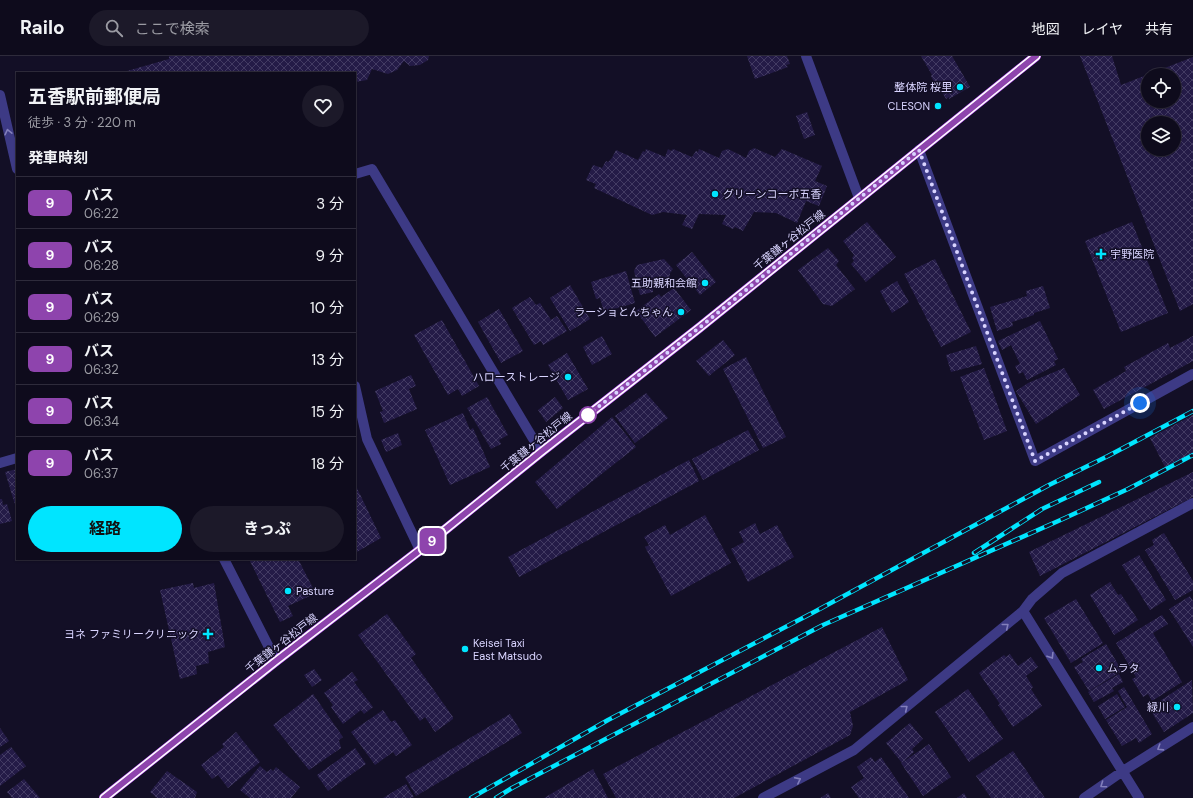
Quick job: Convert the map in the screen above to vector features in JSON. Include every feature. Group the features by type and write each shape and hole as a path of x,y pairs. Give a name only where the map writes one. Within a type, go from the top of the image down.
{"main road":[{"name":"千葉鎌ヶ谷松戸線","path":"104,798 276,661 420,550 541,452 699,328 1036,56"}],"street":[{"path":"806,56 859,198"},
{"path":"0,95 16,165"},
{"path":"919,150 1035,461 1193,374"},
{"path":"356,174 372,169 541,452"},
{"path":"356,390 367,439 420,550"},
{"path":"0,463 16,458"},
{"path":"763,798 854,750 1023,611 1032,599 1062,573 1193,503"},
{"path":"225,560 276,661"},
{"path":"1023,611 1139,798"},
{"path":"1084,798 1123,771 1193,727"}],"building":[{"path":"169,56 429,56 428,60 420,65 410,66 404,61 397,70 388,74 372,69 367,80 356,82 356,72 124,72 169,59"},
{"path":"747,56 787,56 790,64 786,65 788,67 755,79"},
{"path":"921,56 952,56 970,87 949,99 949,97 946,99 940,88 938,90 931,76 932,75"},
{"path":"1080,56 1112,56 1121,85 1141,77 1141,108 1181,108 1181,68 1165,68 1193,57 1193,304 1180,311"},
{"path":"807,112 815,135 804,139 796,116"},
{"name":"グリーンコーポ五香","path":"754,148 775,157 782,149 822,166 815,181 827,186 819,206 806,201 797,223 776,213 754,212 743,231 735,227 733,229 722,224 726,215 699,214 692,229 682,225 687,215 663,212 652,215 594,188 596,184 586,180 593,165 602,168 606,161 608,162 612,158 616,150 638,160 643,151 645,152 646,149 665,157 668,149 671,151 673,149 692,157 696,151 698,152 699,149 719,158 722,151 728,149 746,158 749,151"},
{"path":"867,222 896,257 866,282 851,264 854,261 852,258 854,255 843,241"},
{"path":"1132,222 1168,313 1121,332 1085,241"},
{"path":"828,248 839,261 836,265 855,289 832,306 823,304 798,270"},
{"path":"692,252 716,282 700,295 676,265"},
{"path":"664,259 673,269 670,273 670,280 667,281 668,285 653,288 653,292 640,295 634,271 637,265"},
{"path":"935,259 971,332 941,347 904,274"},
{"path":"626,271 635,303 604,312 600,298 596,299 591,282"},
{"path":"897,281 909,302 892,313 880,291"},
{"path":"570,285 590,319 570,331 550,298"},
{"path":"1043,286 1050,308 1012,322 1013,326 997,331 990,307 1027,296 1026,291"},
{"path":"674,288 691,310 655,337 636,311 659,294 661,297"},
{"path":"530,297 536,305 540,303 551,320 557,316 567,331 543,345 541,341 534,345 512,308"},
{"path":"499,309 523,351 501,363 478,322"},
{"path":"442,320 479,386 462,396 458,389 448,395 414,335"},
{"path":"1040,321 1058,359 1054,361 1056,365 1027,380 1023,372 1019,374 1015,366 1020,364 1011,345 1002,350 998,341"},
{"path":"602,336 612,354 592,365 583,347"},
{"path":"1193,336 1193,361 1104,409 1093,390 1126,371 1124,367 1168,343 1170,348"},
{"path":"723,340 735,355 709,376 696,361"},
{"path":"976,346 982,364 951,372 946,355"},
{"name":"ハローストレージ","path":"567,353 588,389 568,400 548,365"},
{"path":"746,357 786,437 763,448 723,369"},
{"path":"984,368 1007,431 984,440 960,377"},
{"path":"1064,368 1080,395 1036,424 1016,391 1028,383"},
{"path":"411,375 416,386 409,389 417,409 384,423 380,412 383,411 375,391"},
{"path":"646,393 668,418 635,443 615,416"},
{"path":"487,397 508,435 499,440 501,444 491,449 467,408"},
{"path":"555,397 563,408 546,422 538,410"},
{"path":"463,413 470,430 473,428 490,467 450,485 425,430"},
{"path":"1193,415 1193,453 1165,467 1150,438"},
{"path":"612,417 636,447 557,509 535,482"},
{"path":"748,430 759,450 703,480 692,459"},
{"path":"398,433 402,445 386,452 381,440"},
{"path":"689,460 699,481 519,577 508,557"},
{"path":"16,469 16,508 5,472"},
{"path":"1193,472 1193,497 1040,576 1029,552"},
{"path":"356,486 381,538 356,552"},
{"path":"0,499 2,499 3,505 7,504 12,521 0,524"},
{"path":"705,515 731,563 671,596 645,547 649,545 644,537 665,525 670,535"},
{"path":"755,523 760,534 777,525 794,557 748,582 731,549 744,542 739,532"},
{"path":"1164,533 1193,581 1193,590 1175,600 1145,550 1154,545 1152,540"},
{"path":"1139,555 1166,600 1150,610 1122,565"},
{"name":"Pasture","path":"249,560 299,560 314,590 310,592 312,595 288,606 293,616 280,622"},
{"path":"1110,582 1118,595 1121,594 1138,620 1114,635 1090,595"},
{"path":"193,583 194,588 214,583 225,647 208,652 209,663 196,666 197,674 180,679 160,590"},
{"path":"1190,596 1193,601 1193,647 1169,609"},
{"path":"1076,599 1103,643 1071,663 1044,618"},
{"path":"387,614 416,654 411,658 453,717 453,719 435,732 425,717 420,721 358,635"},
{"path":"1162,615 1168,624 1153,633 1182,682 1152,701 1148,694 1143,697 1132,679 1136,677 1116,643"},
{"path":"882,627 908,680 850,712 853,726 850,735 734,798 616,798 603,774"},
{"path":"1106,644 1122,671 1089,691 1074,667 1083,662 1081,659"},
{"path":"1010,654 1018,666 1031,657 1038,667 1026,676 1033,687 1031,689 1042,706 1013,727 998,705 1000,704 979,673 1004,655 1006,657"},
{"path":"314,669 322,680 312,687 304,675"},
{"path":"352,672 358,680 354,682 373,707 364,714 361,710 343,724 331,707 333,705 324,693"},
{"path":"1119,674 1123,682 1112,688 1114,691 1094,702 1088,692"},
{"path":"1192,680 1193,713 1164,732 1149,708"},
{"path":"1124,687 1152,734 1139,743 1136,738 1122,746 1106,720 1127,707 1118,691"},
{"path":"968,689 1003,739 969,762 935,712"},
{"path":"313,694 343,737 339,740 341,748 309,770 273,725"},
{"path":"1117,694 1125,707 1105,719 1098,706"},
{"path":"383,710 391,722 395,720 412,745 396,756 393,752 375,765 351,732"},
{"path":"510,714 522,733 416,796 405,777"},
{"path":"910,723 923,739 912,749 914,752 903,762 929,744 951,777 923,796 902,763 886,743"},
{"path":"0,728 9,741 0,747"},
{"path":"236,732 260,762 228,788 218,775 212,779 201,765 224,747 222,744"},
{"path":"11,747 26,766 0,786 0,755"},
{"path":"355,748 366,764 328,791 317,775"},
{"path":"1013,751 1045,798 991,798 976,776"},
{"path":"871,757 875,762 881,757 909,798 859,798 851,787 864,778 857,767"},
{"path":"260,766 267,772 271,769 273,771 276,767 300,787 291,798 250,798 240,790"},
{"path":"593,769 608,798 544,798"},
{"path":"167,771 197,792 195,798 157,798 150,792"},
{"path":"24,779 40,798 12,798 7,792"},
{"path":"406,784 414,797 383,798"},
{"path":"828,793 831,798 820,798"},
{"path":"964,793 967,798 957,798"}],"railway":[{"path":"471,798 608,720 816,611 1049,485 1193,411"},
{"path":"496,798 512,788 823,625 1065,518 1128,489 1193,455"},
{"path":"974,553 1042,509 1099,482"}],"bus line":[{"name":"9","path":"104,798 276,661 420,550 541,452 699,328 1036,56"}],"place":[{"name":"整体院 桜里","path":"960,87"},
{"name":"CLESON","path":"938,106"},
{"name":"グリーンコーポ五香","path":"715,194"},
{"name":"宇野医院","path":"1101,254"},
{"name":"五助親和会館","path":"705,283"},
{"name":"ラーショとんちゃん","path":"681,312"},
{"name":"ハローストレージ","path":"568,377"},
{"name":"Pasture","path":"288,591"},
{"name":"ヨネ ファミリークリニック","path":"208,634"},
{"name":"Keisei Taxi East Matsudo","path":"465,649"},
{"name":"ムラタ","path":"1099,668"},
{"name":"緑川","path":"1177,707"}],"route":[{"path":"588,415 699,328 919,150 1035,461 1140,403"}]}
